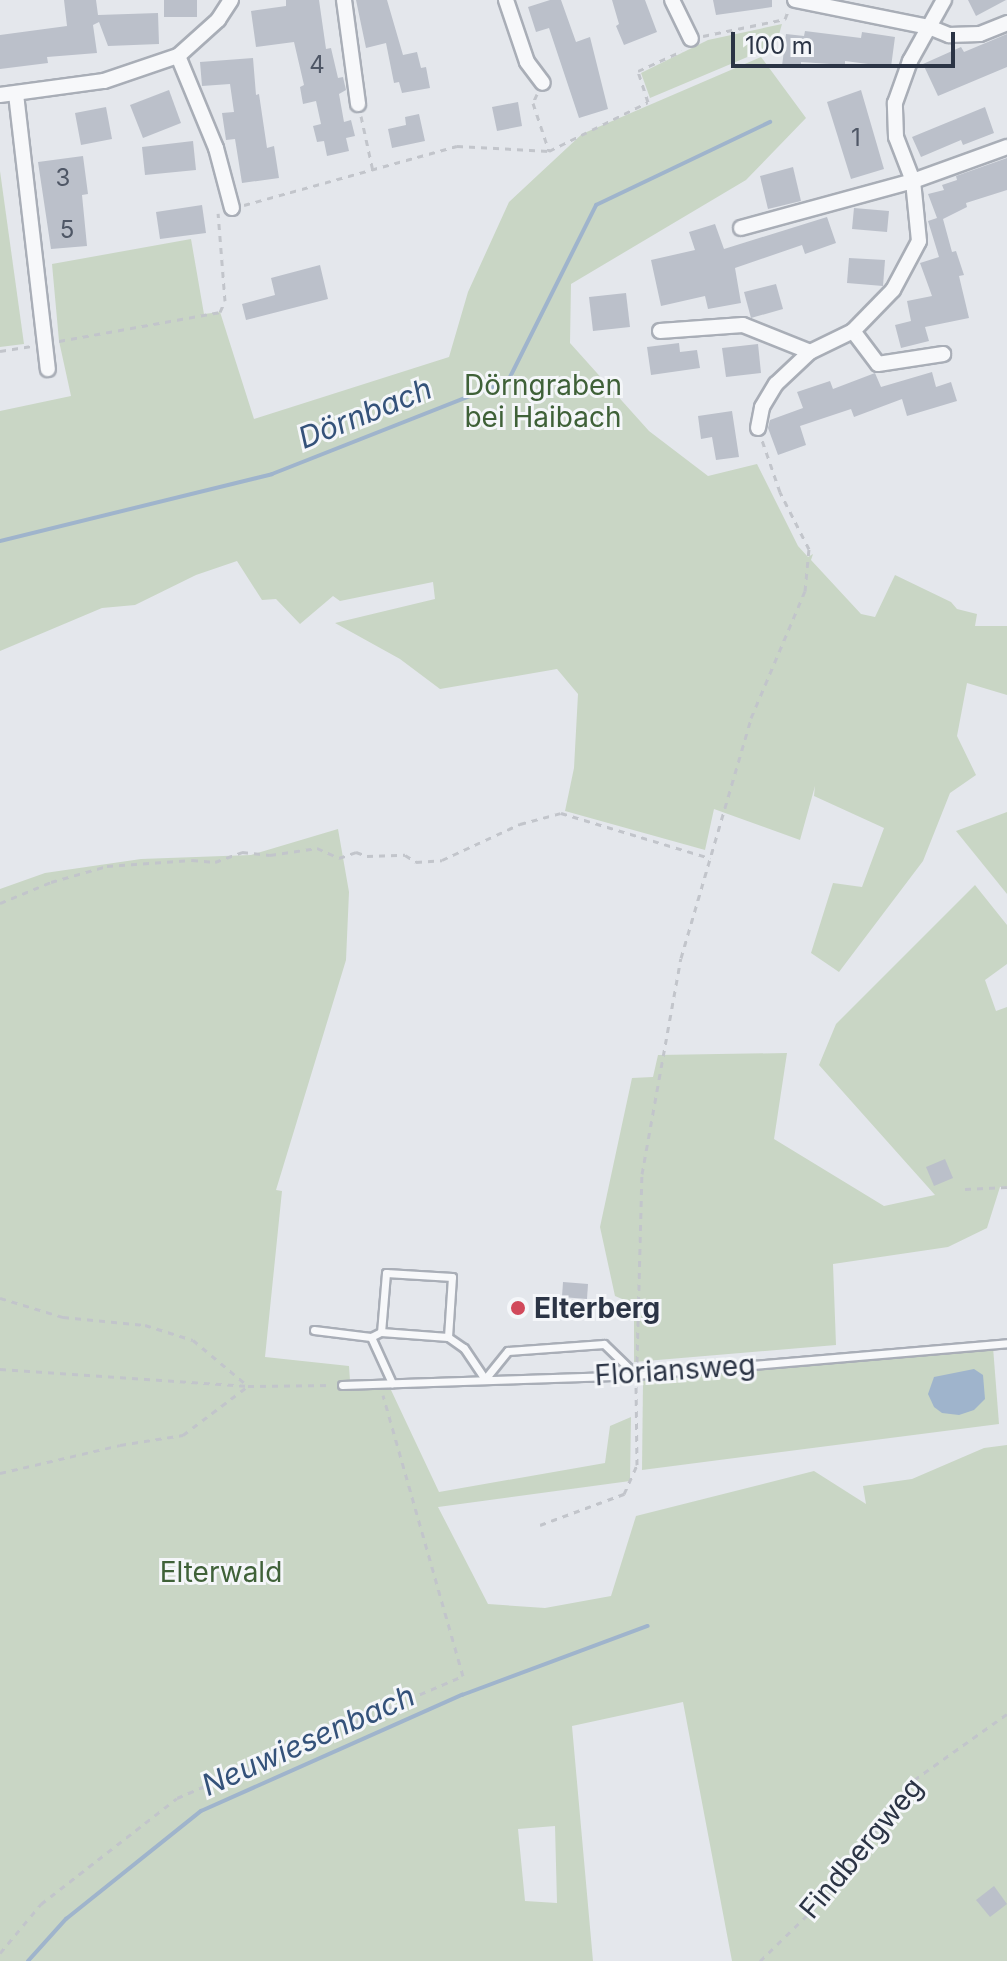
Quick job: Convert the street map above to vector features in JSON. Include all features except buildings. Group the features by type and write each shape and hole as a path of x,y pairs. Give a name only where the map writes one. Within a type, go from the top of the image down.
{"street":[{"path":"0,95 104,81 178,56 218,20 231,0"},
{"path":"344,0 358,104"},
{"path":"506,0 527,62 543,83"},
{"path":"672,0 691,39"},
{"path":"794,0 929,27 949,35 980,34 1007,23"},
{"path":"758,428 762,407 776,384 810,352 853,331 893,290 919,241 913,181 896,137 895,103 910,61 944,0"},
{"path":"178,56 216,148 232,208"},
{"path":"16,94 48,369"},
{"path":"741,228 913,181 1007,147"},
{"path":"660,331 743,325 810,352"},
{"path":"853,331 878,364 943,354"}],"lane":[{"path":"381,1332 386,1273 412,1274 452,1277 448,1337"},
{"path":"314,1330 371,1337 381,1332 448,1337 464,1348 485,1379 508,1351 604,1344 636,1375"},
{"path":"371,1337 392,1383"},
{"name":"Floriansweg","path":"342,1385 636,1375 1007,1343"}],"path":[{"path":"0,351 220,312 225,301 217,214 457,146 549,151 648,102 638,71 683,51 691,39 785,19 794,0"},
{"path":"543,83 533,103 549,151"},
{"path":"358,104 373,171"},
{"path":"540,1525 624,1494 637,1465 636,1375 642,1174 681,958 751,718 805,591 809,549 780,492 758,428"},
{"path":"0,903 39,886 107,866 146,862 215,862 242,852 270,855 317,848 339,858 356,852 367,856 405,855 416,862 442,860 520,824 561,813 710,858"},
{"path":"965,1189 1007,1187"},
{"path":"0,1298 63,1317 145,1325 193,1340 248,1386"},
{"path":"0,1369 248,1386 342,1385"},
{"path":"0,1953 41,1904 177,1798 463,1676 380,1384"},
{"path":"0,1473 120,1445 183,1435 248,1386"},
{"name":"Findbergweg","path":"760,1961 831,1892 914,1780 1007,1714"}],"green space":[{"path":"782,24 776,45 650,98 641,73 708,40"},
{"name":"Dörngraben bei Haibach","path":"761,57 806,118 746,180 571,284 570,343 649,431 708,476 757,464 798,546 808,557 813,554 811,560 861,614 875,617 895,575 951,602 957,609 977,614 975,626 1007,626 1007,695 967,683 957,736 976,775 950,793 923,861 839,972 811,953 833,883 862,887 884,828 814,796 815,786 800,840 714,809 705,850 565,811 574,768 578,694 557,669 440,689 400,659 335,623 435,599 433,582 340,601 333,596 300,624 276,599 262,600 237,561 196,575 135,605 102,608 0,651 0,411 71,396 59,341 52,264 191,239 204,314 220,312 254,419 449,357 468,292 509,202 582,134"},
{"path":"0,171 24,344 0,347"},
{"path":"1007,812 1007,894 956,831"},
{"name":"Elterwald","path":"338,829 349,892 346,960 276,1190 282,1191 265,1357 349,1366 350,1381 391,1390 439,1492 605,1463 610,1426 631,1417 630,1481 438,1507 488,1604 545,1608 611,1596 636,1516 814,1471 866,1504 863,1486 912,1479 984,1448 1007,1445 1007,1961 732,1961 683,1702 572,1726 593,1961 0,1961 0,889 45,873 141,859 251,855","holes":["555,1826 557,1903 525,1901 518,1829"]},
{"path":"975,885 1007,925 1007,964 985,980 996,1011 1007,1007 1007,1186 1000,1187 987,1228 948,1247 833,1264 836,1345 634,1362 634,1304 615,1296 600,1227 632,1078 653,1077 658,1055 787,1053 774,1139 884,1206 935,1195 819,1065 836,1024"},
{"path":"993,1347 999,1424 642,1470 643,1381"}],"water":[{"path":"974,1369 983,1375 985,1399 974,1410 959,1415 942,1413 934,1407 928,1394 934,1377"}],"waterway":[{"name":"Dörnbach","path":"0,541 272,474 508,381 596,205 770,122"},
{"name":"Neuwiesenbach","path":"28,1961 66,1919 201,1811 462,1695 648,1626"}],"place":[{"name":"Elterberg","path":"518,1308"}]}
